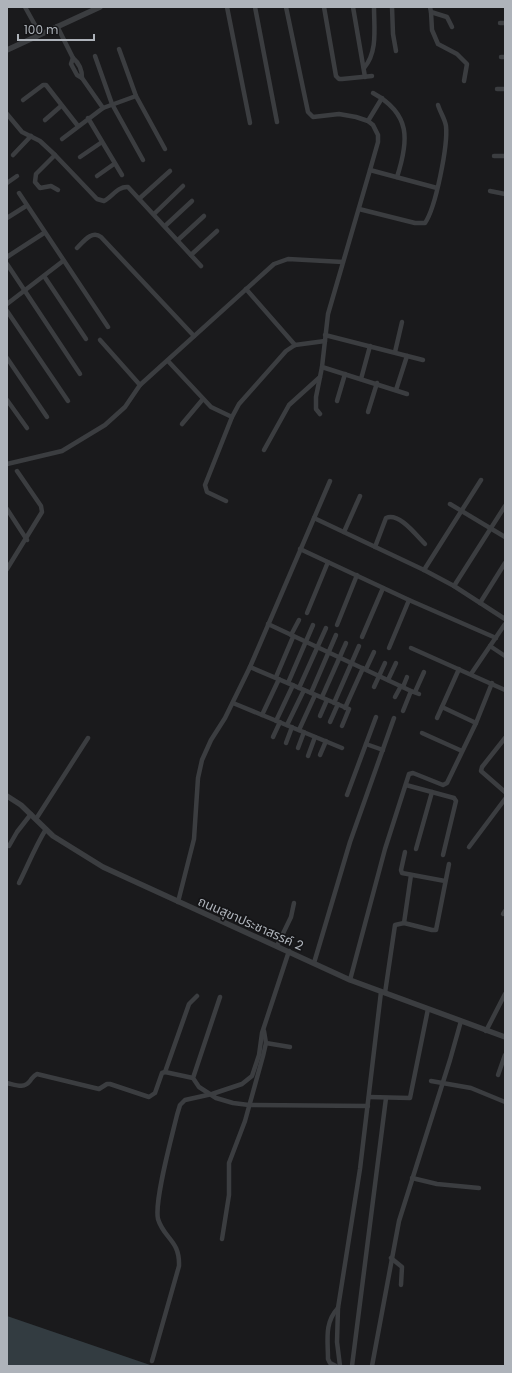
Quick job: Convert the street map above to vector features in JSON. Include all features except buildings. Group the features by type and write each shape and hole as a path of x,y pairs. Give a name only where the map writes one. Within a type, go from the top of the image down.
{"street":[{"path":"25,7 40,34"},
{"path":"7,50 90,9 100,7"},
{"path":"227,7 250,123"},
{"path":"255,7 277,122"},
{"path":"286,7 308,112 313,117 346,114 368,121 378,135 378,142 328,314 316,405 320,414"},
{"path":"324,7 336,76 339,79 372,76"},
{"path":"353,7 366,77"},
{"path":"364,68 370,61 374,48 374,7"},
{"path":"392,7 393,34 396,52"},
{"path":"452,27 447,18 431,10 432,30 438,44 457,54 467,64 464,81"},
{"path":"57,26 72,58 76,61 82,72 82,78 103,108"},
{"path":"120,49 136,96 165,149"},
{"path":"95,56 112,104 143,160"},
{"path":"23,100 45,85 78,126"},
{"path":"497,89 505,89"},
{"path":"373,93 382,98 397,112 402,119 404,131 404,155 397,177"},
{"path":"62,139 103,108 136,96"},
{"path":"368,121 382,98"},
{"path":"359,208 415,223 425,223 437,188 446,138 446,124 438,105"},
{"path":"45,120 62,106"},
{"path":"7,114 22,132 40,141 55,155 97,199 104,201 123,186 128,187 140,198 201,266"},
{"path":"88,118 114,164 122,175"},
{"path":"13,154 31,136"},
{"path":"80,157 102,142"},
{"path":"55,155 36,174 35,182 40,188 51,186 58,190"},
{"path":"494,156 505,156"},
{"path":"97,176 114,164"},
{"path":"370,170 437,188"},
{"path":"140,198 170,171"},
{"path":"7,183 17,176"},
{"path":"154,214 183,186"},
{"path":"490,191 505,194"},
{"path":"19,193 26,206 108,327"},
{"path":"165,226 192,202"},
{"path":"7,218 26,206"},
{"path":"178,240 204,216"},
{"path":"191,255 217,231"},
{"path":"7,257 44,233"},
{"path":"77,248 91,235 95,234 101,237 194,336"},
{"path":"7,464 62,451 105,426 125,407 140,386 280,260 288,259 343,262"},
{"path":"7,304 63,261"},
{"path":"7,264 80,374"},
{"path":"44,276 86,339"},
{"path":"246,289 295,344"},
{"path":"7,311 68,401"},
{"path":"395,352 402,322"},
{"path":"325,335 423,360"},
{"path":"100,340 140,386"},
{"path":"226,501 207,492 205,485 232,417 239,404 268,369 295,344 324,341"},
{"path":"361,379 370,346"},
{"path":"396,390 407,356"},
{"path":"7,358 47,417"},
{"path":"168,361 211,407 232,417"},
{"path":"322,367 377,383 407,394"},
{"path":"337,402 344,374"},
{"path":"264,450 289,405 320,376"},
{"path":"368,412 377,383"},
{"path":"182,424 203,399"},
{"path":"7,400 27,428"},
{"path":"8,565 27,540 42,510 17,472"},
{"path":"424,570 480,480"},
{"path":"178,902 194,839 198,778 202,760 211,740 233,703 330,482"},
{"path":"344,532 360,496"},
{"path":"450,504 505,537"},
{"path":"454,586 505,506"},
{"path":"7,510 27,540"},
{"path":"375,547 386,518 392,516 398,518 425,544"},
{"path":"314,518 424,570 454,586 505,619"},
{"path":"300,549 408,600 496,638"},
{"path":"306,613 328,562"},
{"path":"480,603 505,562"},
{"path":"337,625 356,575"},
{"path":"362,637 383,588"},
{"path":"389,648 408,600"},
{"path":"262,715 278,678 298,620"},
{"path":"268,624 415,692"},
{"path":"471,674 505,624"},
{"path":"288,683 313,625"},
{"path":"286,744 302,688 317,647 326,628"},
{"path":"298,748 313,694 336,635"},
{"path":"320,716 324,698 346,644"},
{"path":"330,722 359,646"},
{"path":"490,646 505,656"},
{"path":"411,648 505,690"},
{"path":"345,708 374,652"},
{"path":"374,687 385,663"},
{"path":"388,680 396,663"},
{"path":"250,666 349,709 342,726"},
{"path":"437,718 459,669"},
{"path":"403,711 415,692 424,672"},
{"path":"395,697 407,677"},
{"path":"350,980 385,849 409,774 413,773 443,785 447,783 476,723 492,683"},
{"path":"273,737 293,685"},
{"path":"233,703 342,748"},
{"path":"442,707 476,723"},
{"path":"347,795 376,717"},
{"path":"314,963 350,842 394,718"},
{"path":"422,733 462,752"},
{"path":"308,756 315,737"},
{"path":"9,846 17,832 33,817 88,738"},
{"path":"505,738 482,767 481,771 505,792"},
{"path":"320,755 326,741"},
{"path":"366,744 383,750"},
{"path":"406,785 454,798 456,801 443,855"},
{"path":"416,849 432,792"},
{"name":"ถนนสุขาประชาสรรค์ 2","path":"7,796 21,805 53,836 103,867 350,980 505,1037"},
{"path":"469,847 505,799"},
{"path":"19,883 32,858 34,849 46,829"},
{"path":"405,852 401,870 402,873 445,881"},
{"path":"340,1366 337,1342 338,1308 360,1169 383,993 395,925 404,922 436,930 449,864"},
{"path":"404,922 411,875"},
{"path":"277,946 291,917 294,903"},
{"path":"152,1361 180,1266 178,1250 162,1228 158,1218 160,1192 180,1105 185,1100 212,1094 242,1084 252,1076 260,1055 263,1030 289,951"},
{"path":"486,1030 505,994"},
{"path":"7,1083 24,1086 27,1085 37,1074 99,1090 107,1084 110,1084 149,1097 155,1093 162,1074 165,1072 189,1004 197,996"},
{"path":"220,997 193,1078 198,1087 226,1101 249,1105 368,1106"},
{"path":"369,1097 410,1098 428,1009"},
{"path":"372,1366 399,1221 461,1021"},
{"path":"222,1239 229,1195 229,1163 249,1105 266,1043 263,1030"},
{"path":"266,1043 290,1047"},
{"path":"498,1075 505,1055"},
{"path":"165,1072 193,1078"},
{"path":"431,1081 470,1088 505,1102"},
{"path":"352,1366 386,1098"},
{"path":"412,1178 437,1184 479,1188"},
{"path":"392,1258 402,1267 401,1285"},
{"path":"336,1366 330,1363 328,1359 328,1329 330,1316 338,1308"}],"shaded area":[{"path":"7,1316 153,1366 7,1366"}]}
